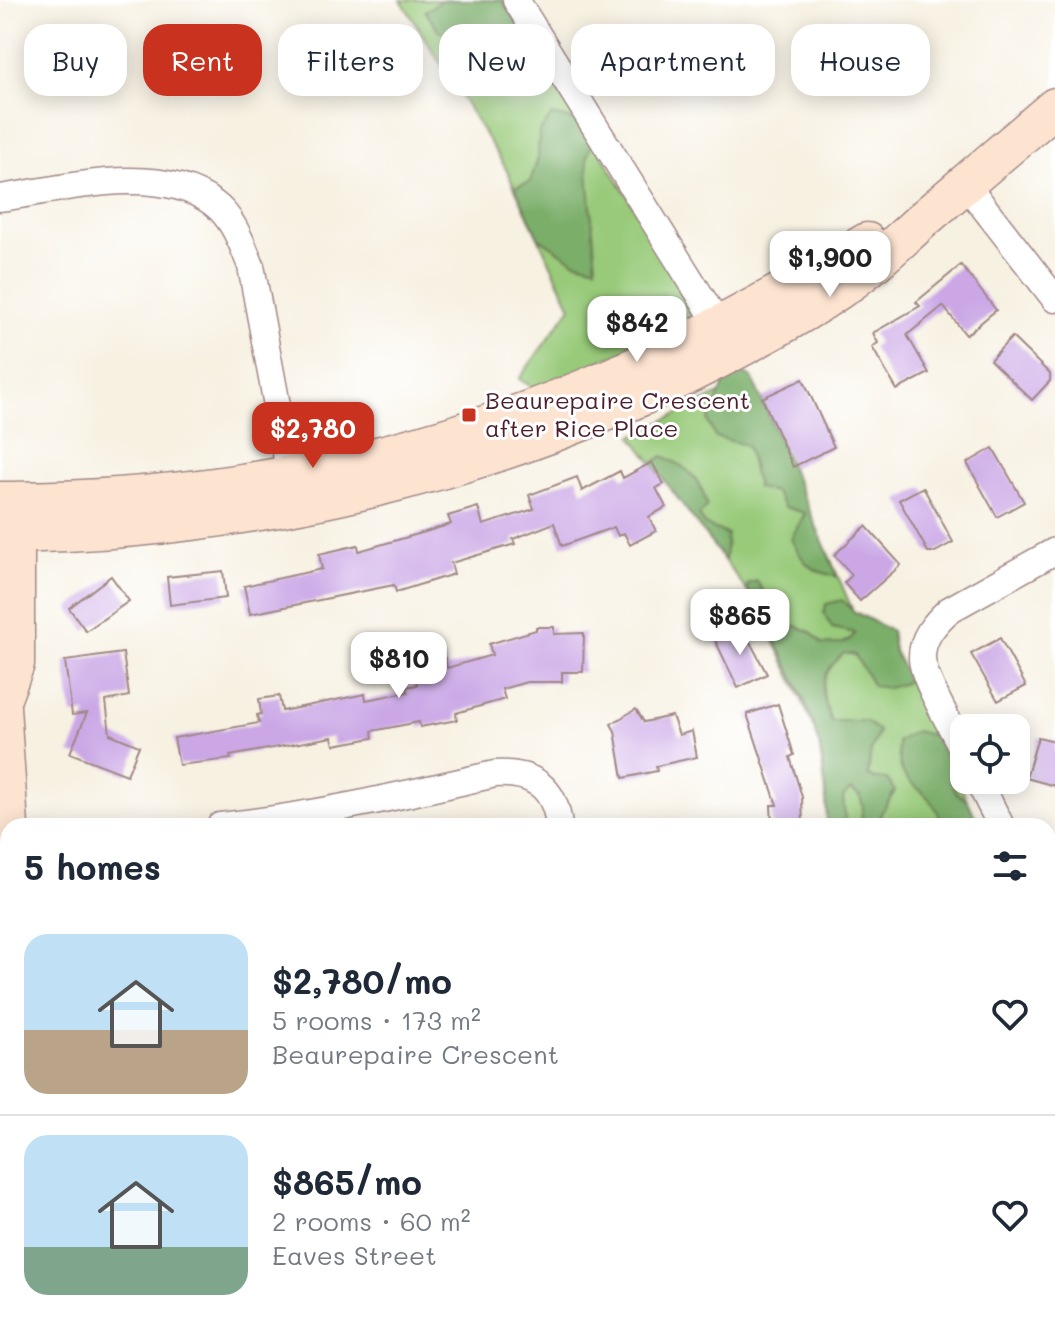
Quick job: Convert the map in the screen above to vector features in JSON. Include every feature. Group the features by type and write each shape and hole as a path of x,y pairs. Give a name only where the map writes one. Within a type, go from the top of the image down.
{"street":[{"path":"516,0 726,338"},
{"path":"9,818 1,695 15,664 8,518 155,495 294,491 405,448 517,413 620,390 726,338 800,315 854,279 1055,107"},
{"path":"0,198 135,179 178,184 214,203 238,233 251,266 294,491"},
{"path":"965,183 1055,299"},
{"path":"950,724 922,660 925,641 934,623 949,610 1055,551"},
{"path":"284,818 511,773 526,775 539,783 557,810 558,818"},
{"path":"985,794 997,818"}],"green space":[{"path":"401,0 502,0 518,24 439,24 439,61 423,35 423,24 416,24"},
{"path":"442,0 502,0 518,24 439,24 439,31 425,11"},
{"path":"555,80 686,291 691,321 656,340 606,358 566,380 535,389 519,379 571,307 505,167 461,96 555,96"},
{"path":"552,115 581,122 593,140 587,158 596,267 574,261 538,237 515,187 530,182 538,158 539,133"},
{"path":"741,372 752,378 838,577 814,569 800,555 791,539 805,513 784,507 775,492 757,488 747,445 715,437 708,421 726,380"},
{"path":"752,378 853,611 891,631 894,651 950,765 950,794 964,794 976,818 827,818 818,739 755,602 632,436"},
{"path":"663,456 680,465 697,481 707,506 699,515 705,525 727,534 725,561 652,464"},
{"path":"757,581 791,624 811,632 822,644 845,642 855,633 832,628 824,613 826,604 842,600 853,611 891,631 894,651 907,676 905,683 888,688 873,686 855,655 844,653 829,669 823,684 824,701 831,721 865,721 879,731 871,751 868,776 887,779 895,791 880,815 881,818 861,818 860,796 850,790 843,797 845,818 827,818 824,771 812,721 798,687 747,591 748,584"},
{"path":"915,731 936,736 949,763 950,794 958,794 968,801 975,818 940,818 927,796 907,779 899,758 898,741"}],"building":[{"path":"961,265 996,310 966,335 943,306 907,335 929,373 897,390 872,347 878,343 873,333 920,306 916,302"},
{"path":"1012,337 1050,374 1050,381 1032,400 990,360"},
{"path":"803,379 834,447 793,467 762,398"},
{"path":"993,448 1024,502 997,517 967,463"},
{"path":"652,462 664,484 656,488 666,507 649,517 656,531 630,545 624,533 618,536 614,527 562,546 554,523 513,539 515,544 451,563 454,574 396,592 394,585 250,614 244,586 322,569 319,554 358,545 359,551 425,532 451,524 448,516 478,507 483,525 534,509 529,495 577,477 582,491 620,471 623,478"},
{"path":"923,487 953,542 935,552 928,552 899,500"},
{"path":"866,526 901,565 860,601 844,583 852,575 834,555"},
{"path":"223,571 226,598 170,605 167,577"},
{"path":"111,576 129,601 86,631 69,608"},
{"path":"741,625 767,674 738,688 714,638"},
{"path":"536,627 554,627 554,634 584,633 583,672 562,672 562,682 527,682 502,689 505,699 456,713 457,720 420,727 419,722 372,731 373,738 334,745 332,737 230,756 231,759 179,765 174,738 259,723 259,699 279,696 282,711 365,694 366,700 408,692 407,687 417,685 413,664 445,658 447,668 492,655 489,644 536,630"},
{"path":"1000,638 1026,686 998,701 971,654"},
{"path":"123,653 129,696 106,701 110,734 139,746 127,775 70,753 87,713 72,715 65,661"},
{"path":"778,704 794,755 790,757 802,797 803,818 772,818 771,805 777,805 747,714"},
{"path":"636,709 644,722 672,716 679,735 692,731 697,757 656,766 657,771 623,778 611,724"},
{"path":"1038,737 1055,741 1055,786 1030,779 1030,764"}],"place":[{"name":"Beaurepaire Crescent after Rice Place","path":"469,415"}]}
